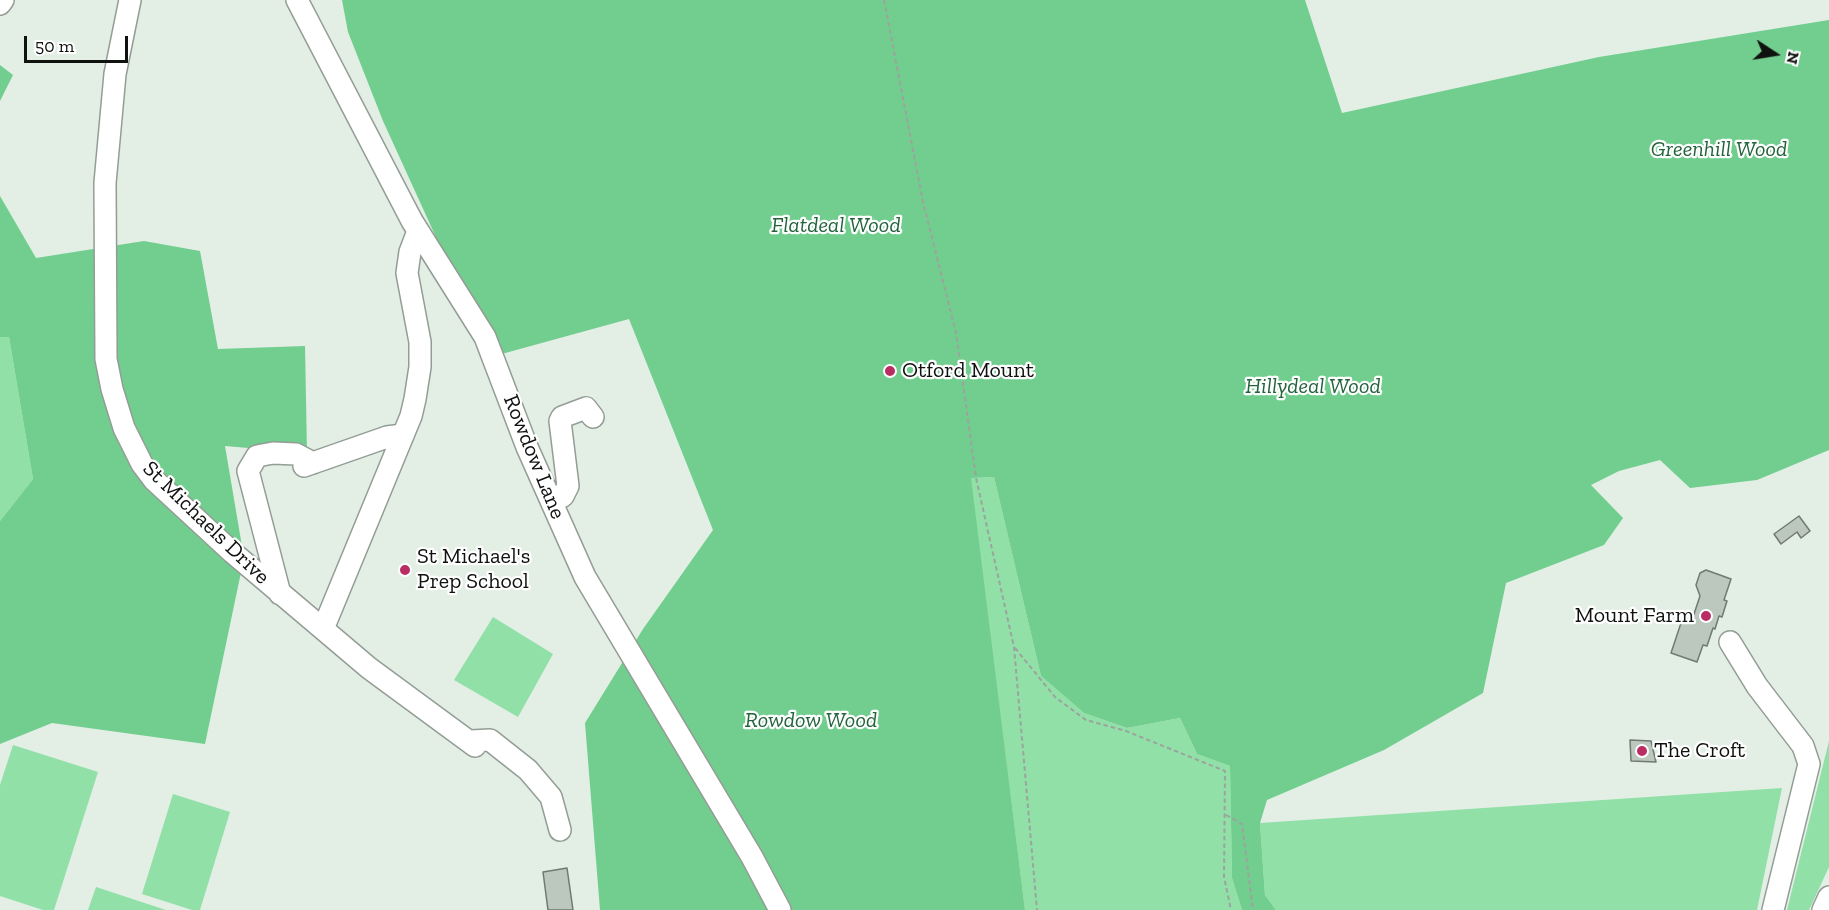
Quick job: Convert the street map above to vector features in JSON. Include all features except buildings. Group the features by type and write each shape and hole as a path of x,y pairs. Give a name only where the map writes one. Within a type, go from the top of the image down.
{"street":[{"path":"0,4 3,0"},
{"name":"St Michaels Drive","path":"130,0 115,74 105,183 106,358 111,389 124,428 142,465 154,480 280,594 369,668 473,743 490,740 528,770 551,797 560,830"},
{"name":"Rowdow Lane","path":"297,0 418,231 485,337 585,577 752,857 780,910"},
{"path":"323,630 403,435 415,399 420,367 420,342 407,273 410,252 418,231"},
{"path":"552,502 563,496 568,486 560,421 562,417 586,408 593,417"},
{"path":"280,594 270,521 248,471 251,463 257,456 273,453 296,454 308,465 387,437 403,435"},
{"path":"1730,642 1757,686 1803,746 1809,764 1773,910"},
{"path":"1823,910 1829,897"}],"path":[{"path":"884,0 912,149 956,333 976,478 1014,647 1037,910"},
{"path":"1014,647 1055,697 1086,720 1126,731 1225,771 1224,877 1231,910"},
{"path":"1225,814 1242,824 1254,910"}],"green space":[{"path":"342,0 1305,0 1342,113 1599,57 1829,20 1829,450 1757,480 1690,488 1660,460 1619,471 1591,485 1623,518 1604,545 1506,583 1483,693 1384,750 1267,800 1260,823 1265,895 1276,910 1242,910 1232,878 1230,766 1197,754 1180,718 1127,728 1084,713 1041,676 994,477 971,478 1025,910 600,910 585,723 643,629 713,530 629,319 498,355 440,246 383,121 348,32"},
{"path":"0,65 13,75 0,101"},
{"path":"0,196 36,258 144,241 200,251 218,349 305,346 307,453 225,446 244,558 205,744 52,723 0,744 0,521 33,479 9,337 0,337"},
{"path":"0,337 9,337 33,479 0,521"},
{"path":"994,477 1041,676 1084,713 1127,728 1180,718 1197,754 1230,766 1232,878 1242,910 1025,910 970,478"},
{"path":"493,617 553,654 518,717 454,680"},
{"path":"1829,741 1829,867 1809,910 1787,910"},
{"path":"13,745 98,772 54,910 43,910 0,896 0,785"},
{"path":"1782,788 1757,910 1276,910 1265,895 1260,823"},
{"path":"173,794 230,812 200,910 192,910 142,894"},
{"path":"96,887 166,910 88,910"}],"place":[{"name":"Otford Mount","path":"890,371"},
{"name":"St Michael's Prep School","path":"405,570"},
{"name":"Mount Farm","path":"1706,616"},
{"name":"The Croft","path":"1642,751"}],"park label":[{"name":"Greenhill Wood","path":"1719,150"},
{"name":"Flatdeal Wood","path":"836,226"},
{"name":"Hillydeal Wood","path":"1313,387"},
{"name":"Rowdow Wood","path":"811,721"}]}
